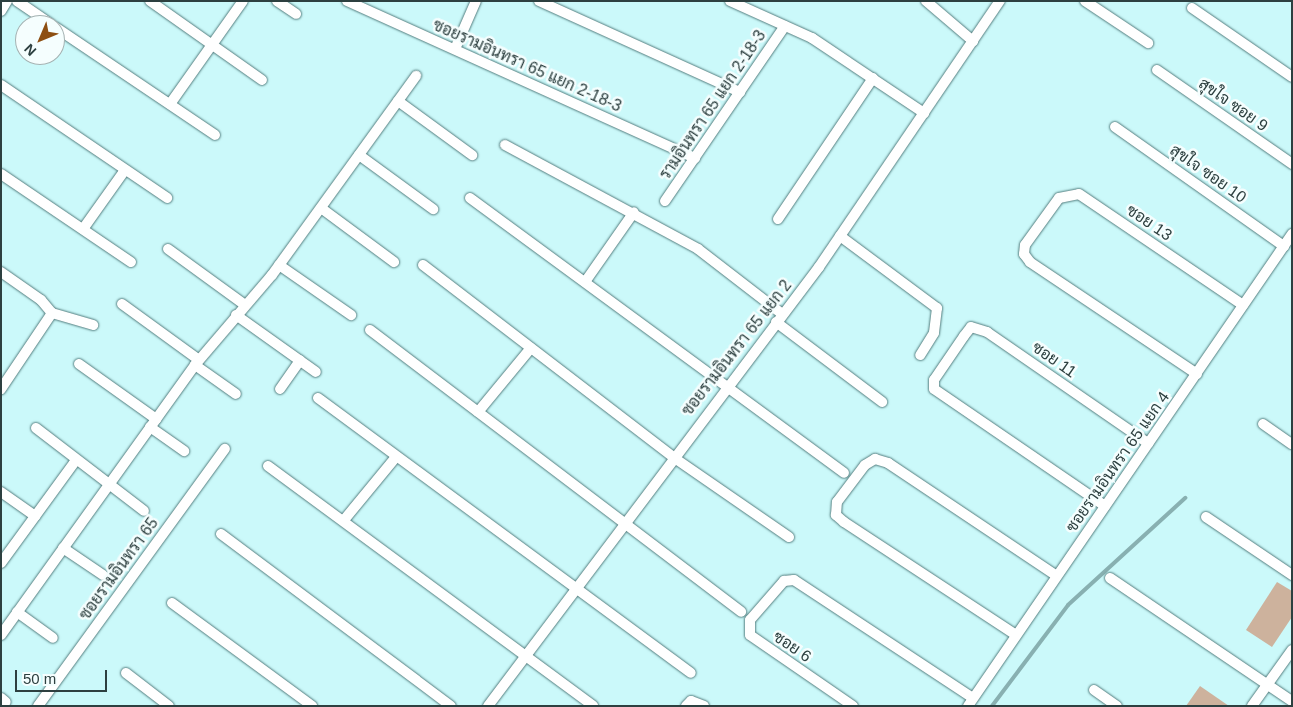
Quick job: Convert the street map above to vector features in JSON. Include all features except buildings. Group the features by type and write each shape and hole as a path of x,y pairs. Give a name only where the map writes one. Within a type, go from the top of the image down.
{"street":[{"path":"1,11 7,1"},
{"path":"16,1 37,15"},
{"path":"150,1 262,80"},
{"path":"170,104 243,1"},
{"path":"277,1 296,14"},
{"name":"ซอยรามอินทรา 65 แยก 2-18-3","path":"347,1 695,158"},
{"path":"455,49 476,1"},
{"path":"539,1 740,92"},
{"path":"730,1 812,38 924,114"},
{"path":"926,1 974,41"},
{"name":"ซอยรามอินทรา 65 แยก 2","path":"488,706 626,524 726,385 840,236 1000,1"},
{"path":"1085,1 1148,44"},
{"path":"1192,8 1292,77"},
{"name":"รามอินทรา 65 แยก 2-18-3","path":"665,201 785,26"},
{"path":"65,34 215,135"},
{"name":"สุขใจ ซอย 9","path":"1157,70 1292,164"},
{"path":"1,635 197,362 279,265 416,76"},
{"path":"778,219 872,78"},
{"path":"1,85 167,198"},
{"path":"398,101 472,155"},
{"name":"สุขใจ ซอย 10","path":"1115,127 1284,246"},
{"path":"505,145 634,212 698,249 882,402"},
{"path":"359,155 433,209"},
{"path":"82,229 125,170"},
{"path":"1,174 131,262"},
{"name":"ซอย 13","path":"1197,374 1030,262 1024,254 1025,245 1059,198 1079,194 1243,306"},
{"path":"470,198 844,473"},
{"path":"321,208 394,262"},
{"path":"585,282 634,212"},
{"name":"ซอยรามอินทรา 65 แยก 4","path":"970,702 1292,234"},
{"path":"840,236 937,308 934,332 920,354"},
{"path":"168,249 245,305"},
{"path":"279,265 352,315"},
{"path":"423,265 673,457 789,538"},
{"path":"1,272 41,300 52,313 93,325"},
{"path":"122,304 236,394"},
{"path":"1,389 52,313"},
{"path":"236,315 316,372"},
{"name":"ซอย 11","path":"1104,506 941,397 934,389 934,380 950,356 971,327 981,328 1148,443"},
{"path":"370,330 740,612"},
{"path":"478,412 531,348"},
{"path":"280,388 300,360"},
{"path":"79,364 153,423 184,451"},
{"path":"318,398 576,591 691,673"},
{"path":"1263,424 1292,444"},
{"path":"36,428 144,511"},
{"name":"ซอยรามอินทรา 65","path":"38,706 225,449"},
{"path":"344,520 396,457"},
{"path":"1016,635 836,515 837,502 875,459 1057,576"},
{"path":"1,563 76,460"},
{"path":"268,466 344,520 592,706"},
{"path":"1,492 35,516"},
{"path":"1206,517 1292,575"},
{"path":"220,534 451,706"},
{"path":"63,548 102,575"},
{"path":"1110,578 1292,701"},
{"name":"ซอย 6","path":"853,706 754,639 750,620 784,581 794,580 970,702"},
{"path":"172,603 312,706"},
{"path":"17,612 53,638"},
{"path":"1252,706 1292,650"},
{"path":"126,673 169,706"},
{"path":"1094,690 1117,706"},
{"path":"689,704 704,706"}],"waterway":[{"path":"992,706 1068,605 1185,498"}]}
